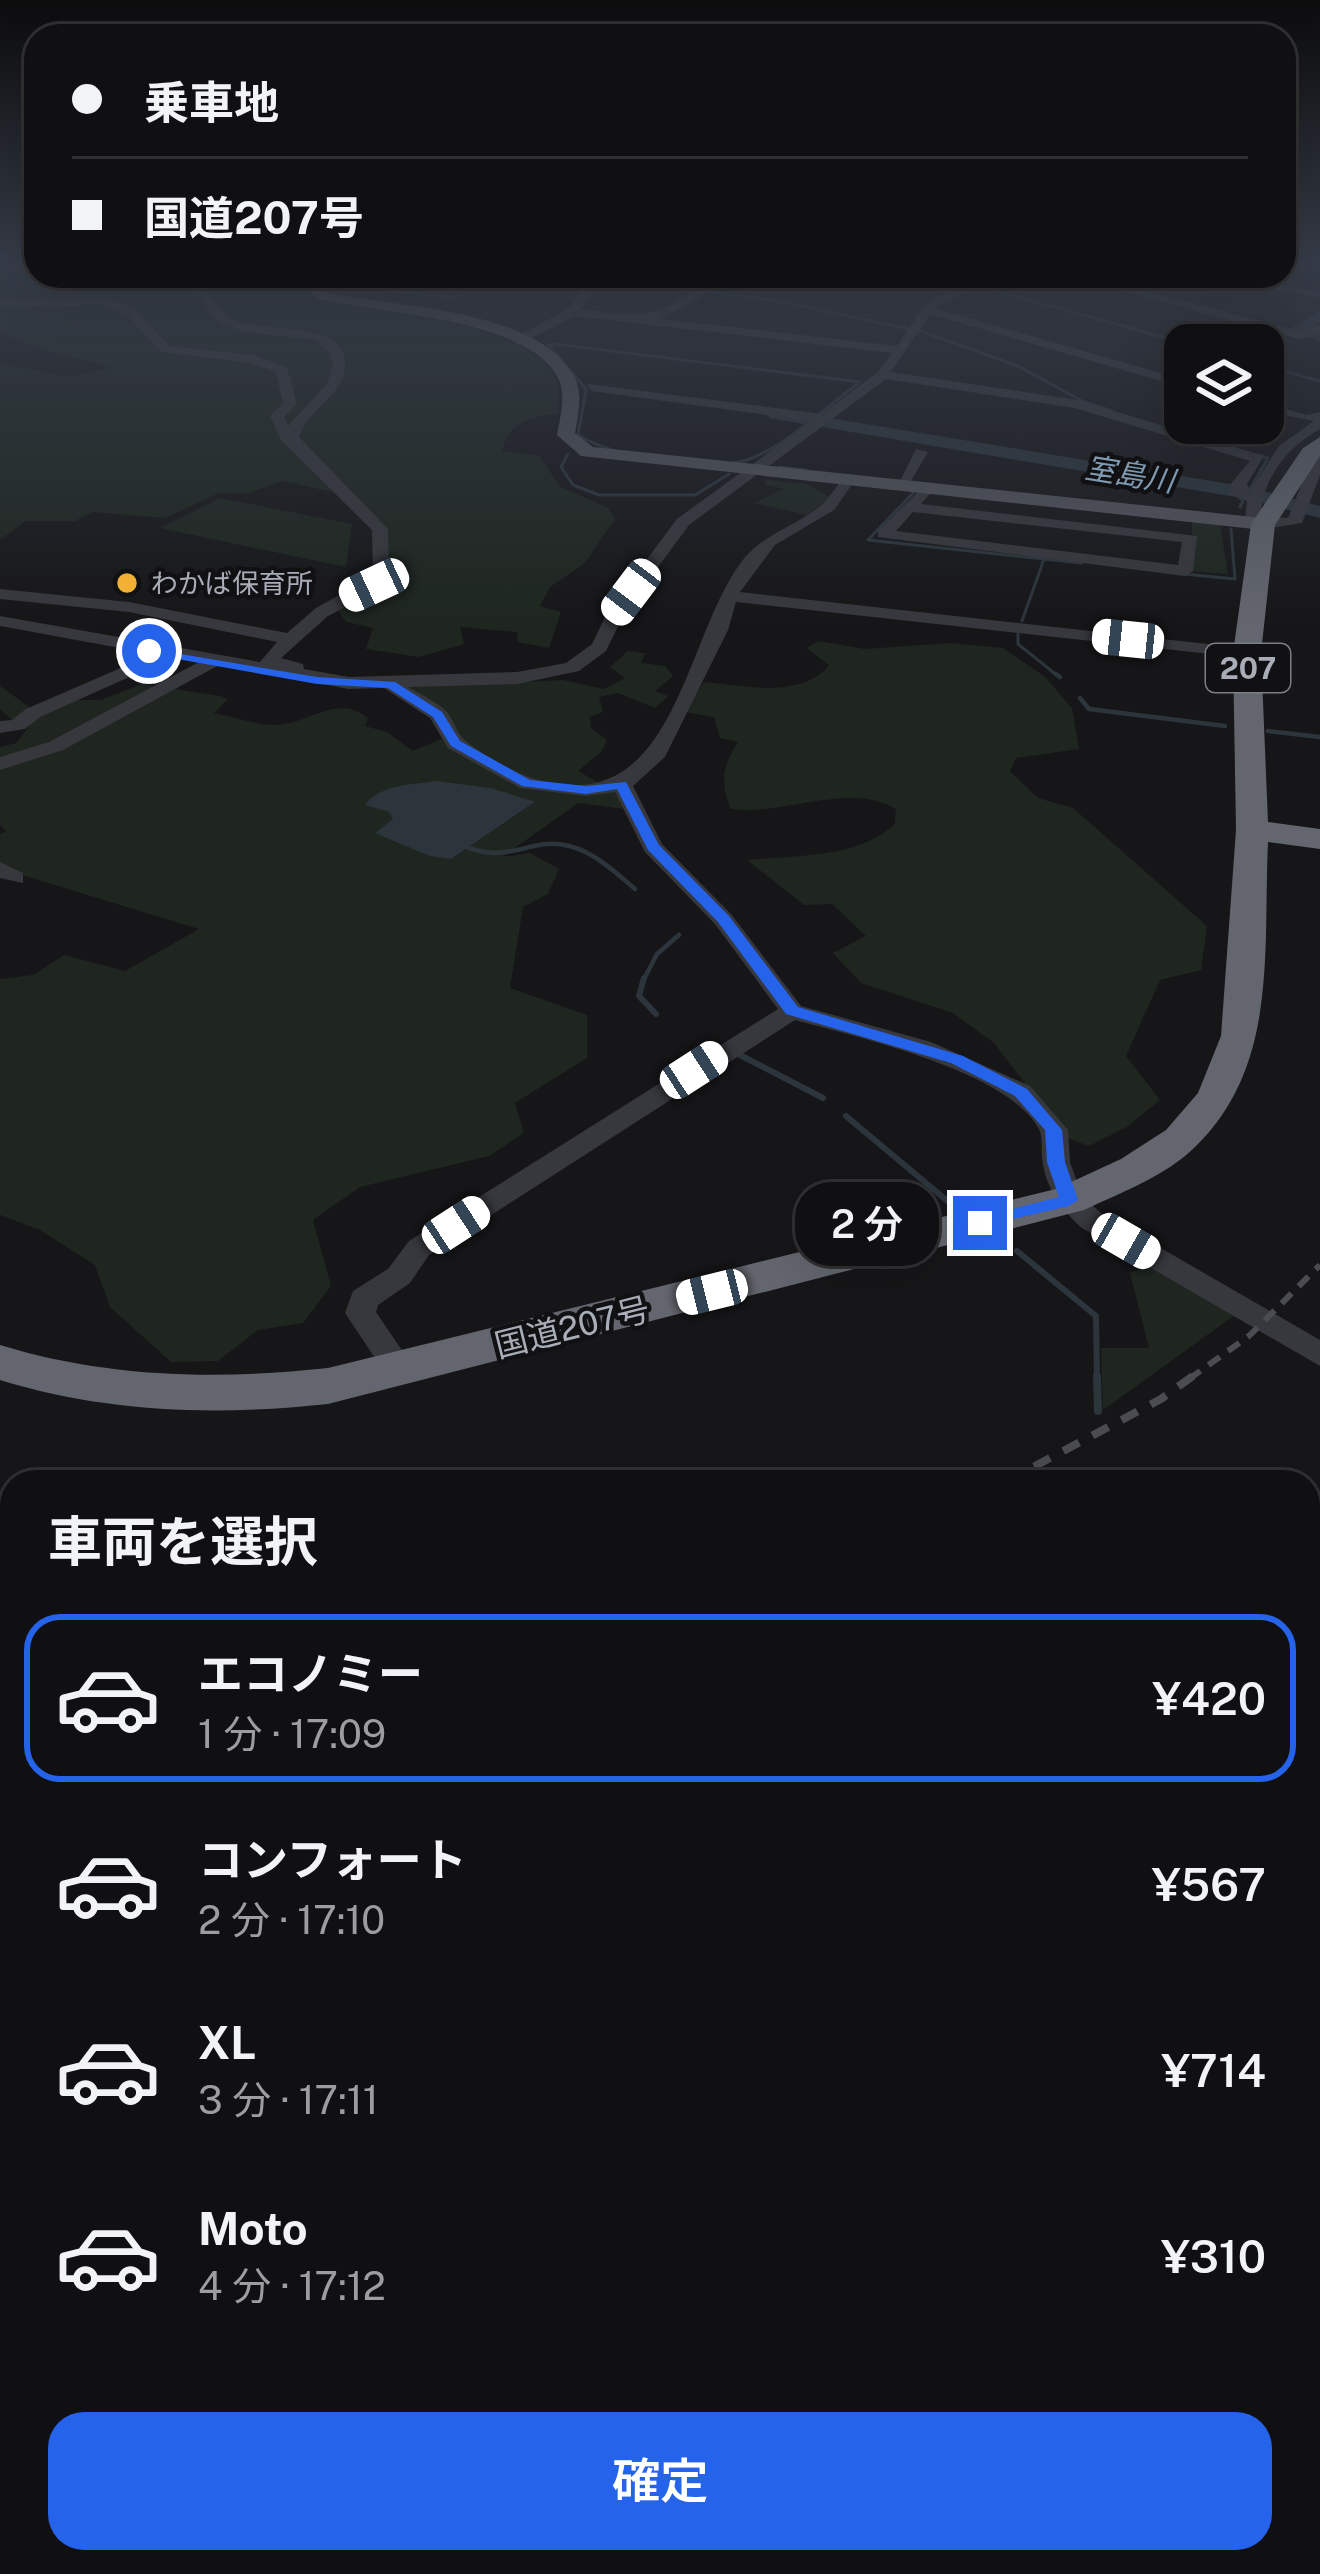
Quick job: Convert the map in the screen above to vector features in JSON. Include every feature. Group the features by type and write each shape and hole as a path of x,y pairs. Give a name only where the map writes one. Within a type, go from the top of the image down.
{"highway":[{"name":"国道207号","path":"3,1366 95,1387 167,1396 266,1393 400,1371 1069,1200 1136,1169 1180,1139 1216,1096 1240,1036 1252,830 1247,653 1276,506 1313,440"},
{"path":"1252,830 1320,839"}],"main road":[{"path":"568,383 572,398 566,435 574,446 614,458 903,482 1099,507 1276,506"}],"street":[{"path":"286,383 290,404 277,416 286,437 380,529 381,576 374,585 322,612 268,660 381,684 438,714 455,744 527,784 586,790 622,785 655,757 719,630 729,596 769,542 829,507 848,480"},
{"path":"292,438 297,421 334,383"},
{"path":"0,621 317,680 381,684 551,674 589,657 600,646 616,611 667,537 816,418 870,383"},
{"path":"937,383 1077,404 1259,459 1237,486 1276,506 1320,456"},
{"path":"592,387 816,418"},
{"path":"1284,412 1320,420 1313,440"},
{"path":"903,482 921,452"},
{"path":"910,507 1191,539 1185,571 884,535 927,488"},
{"path":"1083,559 1099,507"},
{"path":"0,594 129,607 289,639"},
{"path":"729,596 1247,653"},
{"path":"23,626 71,603"},
{"path":"0,727 18,725 32,713 158,652 232,607"},
{"path":"0,764 56,746 212,662"},
{"path":"622,785 653,847 723,919 792,1011 922,1046 1021,1092 1054,1130 1056,1162 1069,1200 1092,1221 1320,1354"},
{"path":"400,1371 360,1313 364,1299 399,1276 419,1248 792,1011"}],"shaded area":[{"path":"0,383 557,383 558,413 516,427 502,451 540,456 559,486 608,508 615,519 585,563 550,587 540,606 561,612 549,648 518,642 517,632 460,627 464,644 419,657 366,649 373,628 346,622 336,607 375,575 374,529 341,494 283,481 245,494 219,493 165,518 93,512 75,521 26,521 0,540"},
{"path":"766,480 807,484 830,497 807,515 754,503 783,489 764,484"},
{"path":"220,498 352,524 346,567 160,528"},
{"path":"1192,521 1220,525 1228,574 1191,571"},
{"path":"818,641 865,649 951,643 1003,648 1044,676 1072,708 1079,749 1016,758 1010,771 1038,798 1073,808 1207,926 1201,970 1160,980 1126,1056 1160,1100 1127,1127 1089,1146 1067,1138 994,1043 953,1013 861,983 833,953 866,936 832,904 804,905 747,860 845,849 895,824 896,809 858,798 731,809 724,775 738,742 720,738 714,717 684,712 704,682 771,688 817,676 829,665 806,648"},
{"path":"628,651 645,653 641,663 665,666 673,676 655,691 668,696 655,708 618,693 599,697 603,712 590,717 591,728 607,740 602,751 578,771 616,793 624,809 578,803 502,857 530,853 559,869 548,894 523,907 510,988 587,1015 587,1058 515,1103 524,1133 489,1156 360,1187 313,1220 331,1286 303,1323 258,1330 218,1361 171,1362 110,1307 95,1265 40,1230 0,1215 0,979 33,975 64,955 125,971 199,929 22,875 0,873 0,834 6,831 0,825 0,747 16,743 37,716 12,720 0,709 0,686 39,714 76,700 101,700 142,684 220,696 228,699 214,713 266,724 286,724 344,708 368,718 365,726 387,732 413,751 453,734 404,687 563,680 604,689 625,678 610,667","holes":["436,782 491,788 534,803 451,859 390,812 366,805"]},
{"path":"436,781 491,788 535,802 451,859 430,856 375,833 393,819 389,812 365,805 371,798 397,787"},
{"path":"1153,1264 1235,1315 1103,1410 1101,1348 1149,1348 1130,1273"}],"waterway":[{"name":"室島川","path":"581,383 586,389 578,435 638,457 713,465 735,463 766,451 859,383"},
{"name":"室島川","path":"1049,383 1112,411"},
{"name":"室島川","path":"775,414 1248,493 1320,512"},
{"path":"568,454 561,467 573,485 599,495 695,495 729,474"},
{"name":"室島川","path":"1248,493 1268,458 1256,455"},
{"path":"779,467 805,470"},
{"path":"915,491 868,540 1044,559"},
{"path":"1234,493 1243,501 1240,507"},
{"path":"1184,574 1235,579 1231,529"},
{"path":"1022,621 1044,559"},
{"path":"1044,559 1082,563"},
{"path":"1018,631 1018,644 1059,677"},
{"path":"1056,674 1060,677"},
{"path":"1080,698 1089,709 1225,726"},
{"path":"1268,731 1320,737"},
{"path":"469,848 495,853 549,844 577,848 635,889"},
{"path":"643,980 657,954 679,935"},
{"path":"643,980 639,996 656,1014"},
{"path":"738,1054 823,1098"},
{"path":"846,1116 951,1204"},
{"path":"1017,1251 1096,1316 1097,1379"},
{"path":"1097,1376 1098,1411"}],"railway":[{"path":"1189,1379 1249,1336 1320,1265"},
{"path":"1028,1470 1161,1399 1193,1376"}],"place":[{"name":"わかば保育所","path":"127,583"}],"route":[{"path":"149,651 317,680 391,684 438,714 455,744 527,784 586,790 622,785 653,847 723,919 792,1011 957,1060 1021,1092 1041,1112 1054,1130 1056,1162 1069,1200 980,1223"}]}
